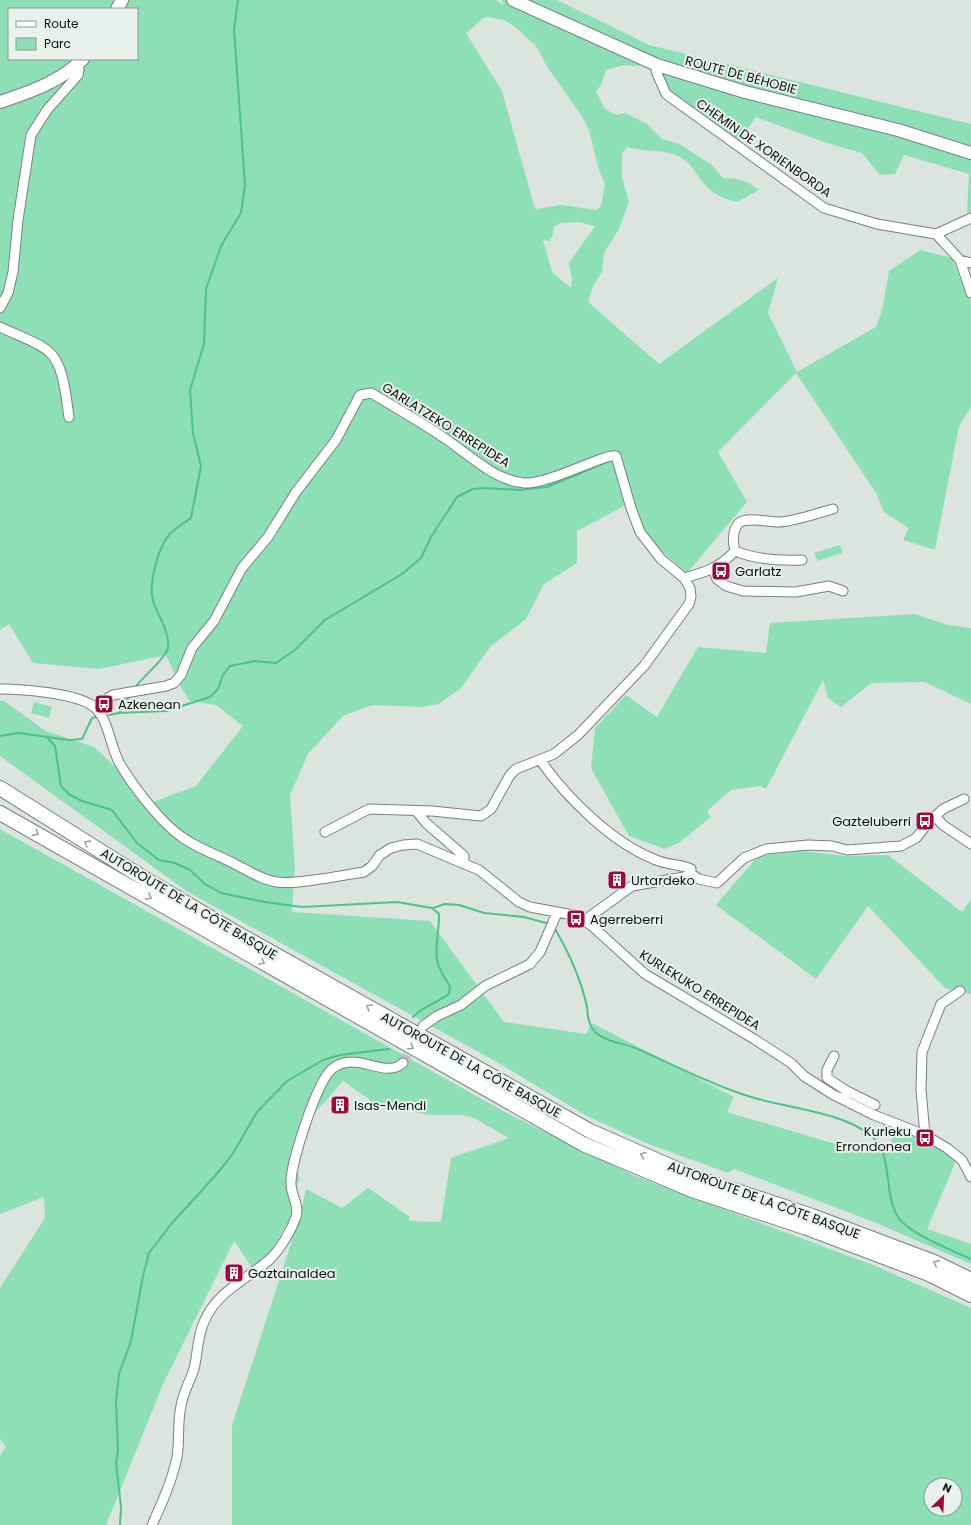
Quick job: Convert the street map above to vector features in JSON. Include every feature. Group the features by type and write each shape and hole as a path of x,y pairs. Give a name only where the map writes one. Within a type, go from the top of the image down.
{"highway":[{"name":"AUTOROUTE DE LA CÔTE BASQUE","path":"0,788 145,879 233,931 590,1131 697,1178 812,1216 934,1262 971,1280"},
{"name":"AUTOROUTE DE LA CÔTE BASQUE","path":"0,813 583,1144 692,1190 807,1228 929,1274 971,1295"}],"main road":[{"name":"ROUTE DE BÉHOBIE","path":"513,0 657,66 745,92 898,130 971,153"},
{"path":"0,96 20,89 80,62"},
{"path":"0,102 42,86 62,76 80,62"}],"street":[{"path":"0,308 8,293 13,272 18,220 31,135 47,110 78,75 80,62"},
{"name":"CHEMIN DE XORIENBORDA","path":"657,66 656,71 666,94 824,208 877,224 936,234"},
{"path":"971,218 936,234 960,260 971,294"},
{"path":"960,260 971,263"},
{"path":"0,327 48,350 55,359 65,388 69,417"},
{"name":"GARLATZEKO ERREPIDEA","path":"94,706 113,695 166,686 174,683 181,675 192,648 214,621 242,568 268,537 296,492 336,440 360,395 371,393 442,437 496,474 514,482 526,484 544,481 561,476 611,454 616,456 631,508 640,532 661,559 684,578 690,588 691,597 689,604 644,666 566,746 540,760 520,767 513,772 504,784 491,809 481,816 369,809 325,832"},
{"path":"802,560 772,561 744,555 735,551 732,541 738,524 744,520 780,522 833,509"},
{"path":"684,578 713,569 735,551"},
{"path":"713,569 717,579 726,586 743,591 796,592 829,586 843,591"},
{"path":"0,689 20,689 50,693 94,706"},
{"name":"KURLEKUKO ERREPIDEA","path":"94,706 103,716 109,740 120,763 155,812 182,837 259,876 278,882 308,880 364,872 386,851 403,844 418,844 484,873 519,902 538,910 556,913 569,913 585,920 645,974 754,1039 791,1063 804,1076 845,1095 874,1115 925,1135 947,1148 962,1160 971,1177"},
{"path":"540,760 558,784 589,816 631,848 655,860 668,864 684,866 691,869 691,874 699,879 717,883 744,858 766,849 808,845 832,846 847,850 901,846 916,838 943,809 964,799"},
{"path":"417,812 426,823 464,856 464,864"},
{"path":"935,816 943,825 971,844"},
{"path":"585,920 632,886 684,877 691,874"},
{"path":"423,1026 437,1016 461,1006 485,986 530,964 540,952 556,913"},
{"path":"925,1135 922,1090 922,1052 941,1004 960,991"},
{"path":"834,1056 827,1070 827,1078 845,1095 875,1105"},
{"path":"152,1525 167,1490 177,1457 180,1406 194,1368 204,1322 209,1311 224,1293 274,1255 295,1220 297,1209 292,1192 292,1174 309,1116 326,1075 332,1069 348,1062 357,1062 386,1069 395,1069 404,1063"}],"green space":[{"path":"0,0 496,0 503,5 502,0 557,0 649,45 971,124 971,214 967,212 969,174 904,155 895,174 880,175 862,153 824,142 756,117 739,142 669,93 655,64 635,66 625,65 606,70 602,83 596,92 605,109 616,115 625,113 647,124 662,139 679,144 712,165 723,178 742,181 759,190 737,202 733,201 721,197 710,190 691,166 678,156 666,152 640,150 627,147 622,154 622,178 629,202 619,229 604,253 602,272 593,286 588,302 659,364 778,278 768,313 797,372 876,327 882,311 889,271 920,250 952,258 967,295 971,301 971,407 959,426 935,550 903,540 909,528 884,512 876,493 796,373 718,452 747,502 687,573 650,541 628,504 577,531 577,563 544,584 526,619 491,646 461,688 439,704 422,707 372,705 343,716 308,754 290,795 295,867 292,912 430,921 504,1022 586,1034 592,1023 734,1097 727,1112 866,1153 888,1147 897,1129 959,1154 927,1229 971,1244 971,1264 874,1222 734,1169 728,1173 646,1143 587,1116 495,1061 188,892 0,756 0,701 4,701 46,731 94,747 153,802 196,786 243,726 216,705 190,701 180,686 166,655 99,669 33,663 9,624 0,630","holes":["485,17 504,20 514,26 536,46 548,68 583,118 589,130 599,170 605,184 601,206 596,210 561,205 535,209 502,91 466,33","579,222 595,226 569,263 572,280 571,288 552,272 543,240 549,241 552,237 554,227 561,223"]},
{"path":"840,545 842,553 817,561 814,553"},
{"path":"915,614 948,625 971,628 971,704 925,682 871,683 841,707 828,698 823,680 766,789 760,786 731,790 707,811 711,817 680,842 665,849 629,836 591,768 595,728 626,695 657,717 698,647 766,653 770,623"},
{"path":"34,702 52,707 49,718 31,713"},
{"path":"0,829 505,1112 635,1176 878,1267 971,1308 971,1525 232,1525 232,1425 300,1216 306,1189 342,1208 368,1188 409,1216 409,1221 441,1222 451,1158 509,1138 474,1118 462,1115 428,1115 373,1102 343,1081 311,1117 296,1166 300,1179 290,1196 293,1214 268,1256 253,1269 234,1241 164,1382 106,1525 0,1525 0,1455 6,1447 0,1439 0,1288 45,1218 44,1197 0,1214"},
{"path":"802,851 846,856 888,855 962,912 971,899 971,994 945,988 868,906 816,979 716,905 758,856"}],"waterway":[{"path":"137,685 159,662 168,648 166,631 152,597 153,578 158,558 165,541 174,530 191,518 201,466 193,433 190,390 204,344 206,289 221,246 241,213 245,185 234,29 238,0"},
{"path":"119,713 166,711 210,697 218,689 223,675 230,666 255,661 276,663 295,650 325,620 402,574 421,558 431,537 457,497 473,489 484,488 520,490 547,487 609,461"},
{"path":"109,715 119,713 129,697"},
{"path":"0,736 18,733 69,740 82,739 92,718 96,717"},
{"path":"46,736 55,746 61,786 70,795 82,801 112,810 137,843 159,860 175,863 190,870 205,884 221,893 265,902 302,907 397,902 432,908 439,914 436,951 439,967 450,986 449,994 420,1011 413,1017"},
{"path":"433,908 445,904 459,905 484,913 524,917 546,923"},
{"path":"555,929 578,976 590,1023 595,1032 600,1036 635,1048 707,1080 748,1096 827,1115 857,1126 869,1134 877,1142 882,1152 893,1207 903,1223 921,1235 971,1259"},
{"path":"120,1525 121,1507 116,1463 118,1450 116,1402 119,1374 131,1341 143,1276 149,1253 172,1223 232,1155 257,1112 287,1081 323,1060 340,1055 389,1049"}],"tunnel":[{"path":"403,1063 414,1043"}],"place":[{"name":"Garlatz","path":"721,571"},
{"name":"Azkenean","path":"104,704"},
{"name":"Gazteluberri","path":"925,821"},
{"name":"Urtardeko","path":"617,880"},
{"name":"Agerreberri","path":"576,919"},
{"name":"Isas-Mendi","path":"340,1105"},
{"name":"Kurleku Errondonea","path":"925,1138"},
{"name":"Gaztainaldea","path":"234,1273"}]}
